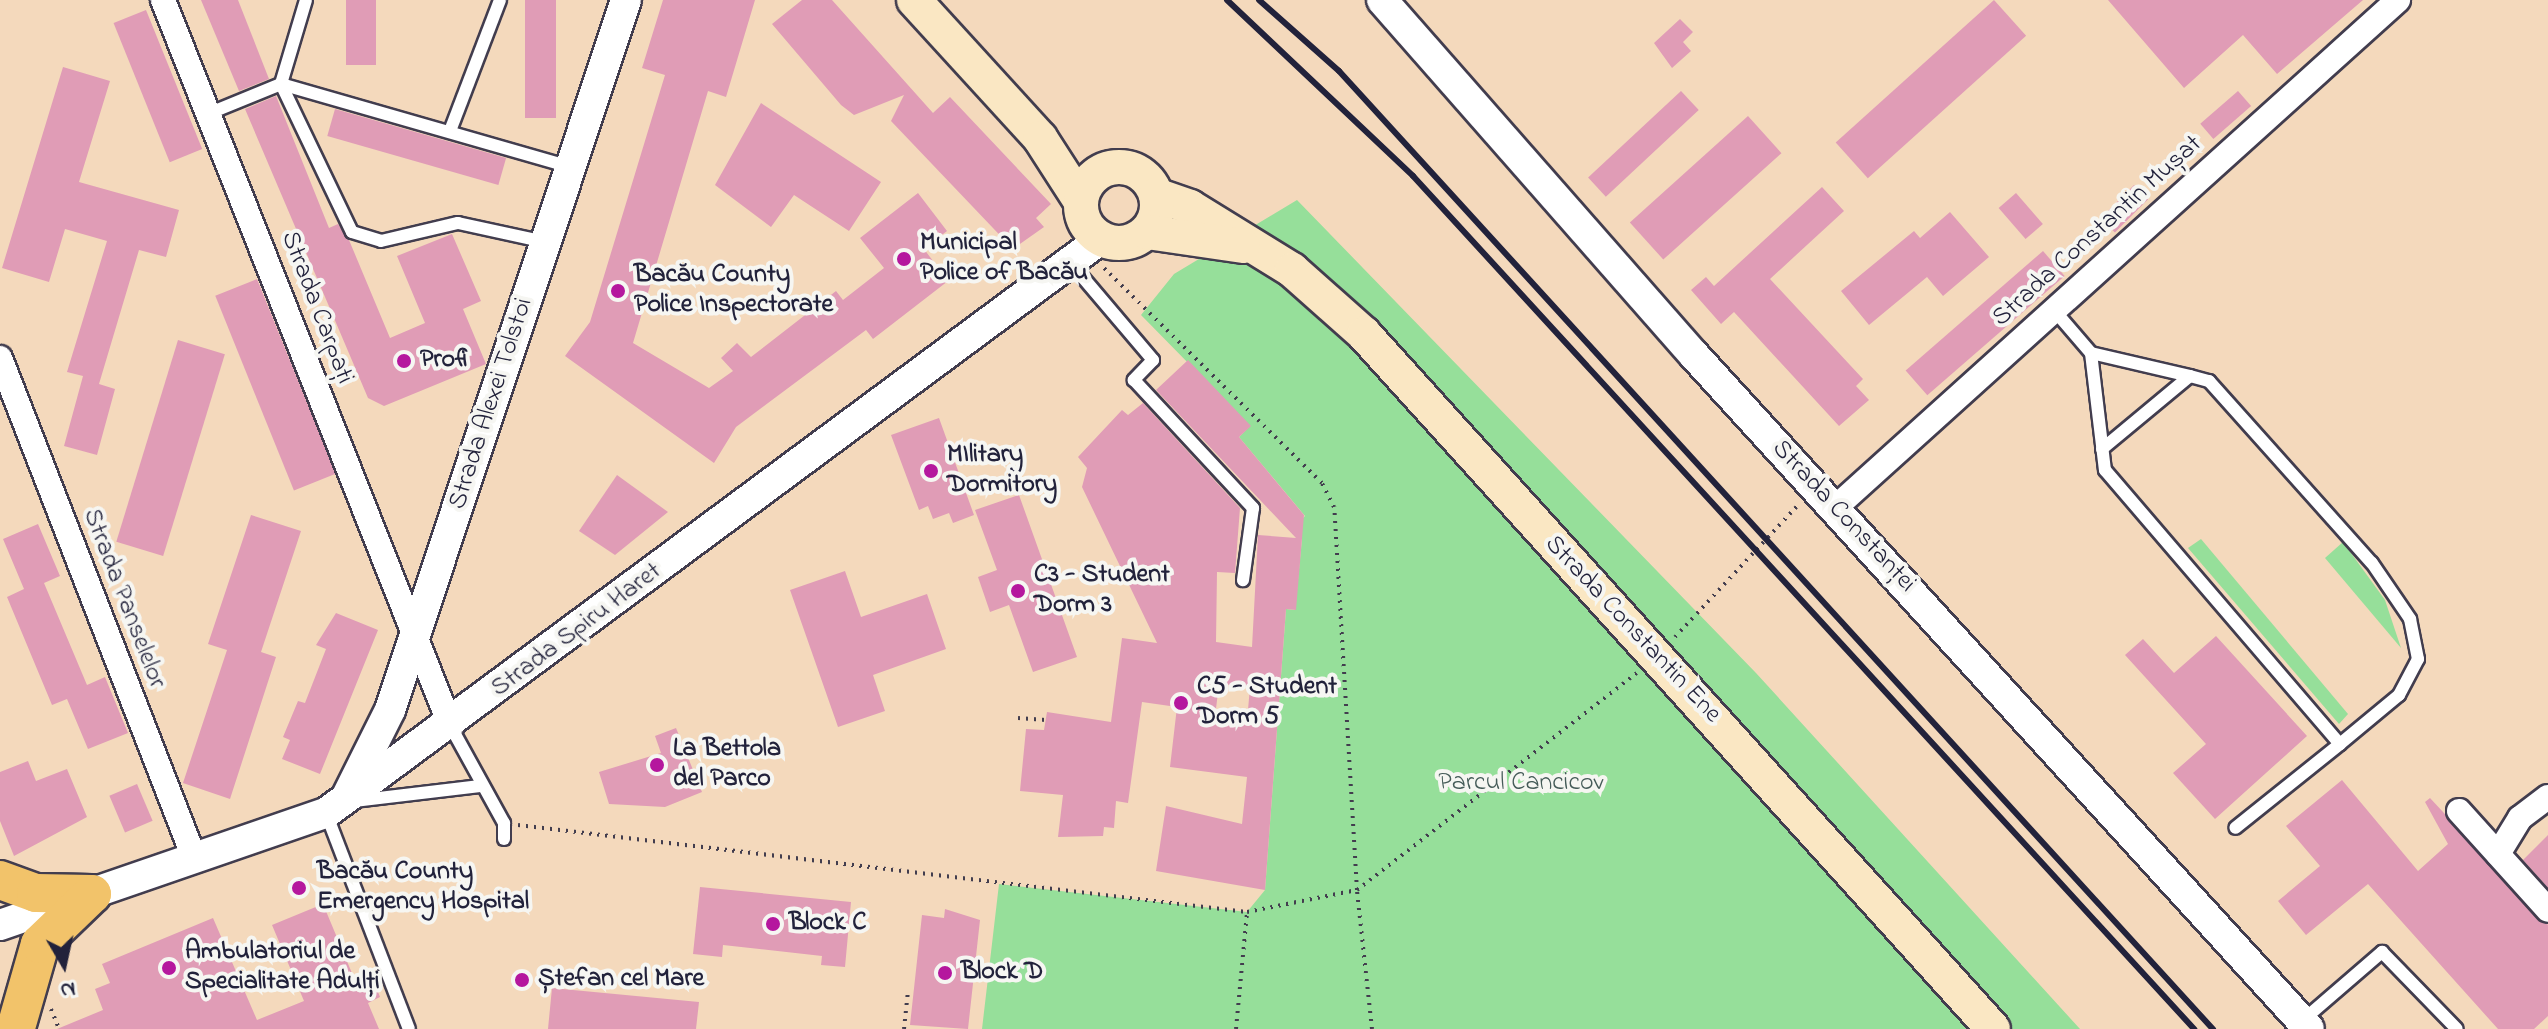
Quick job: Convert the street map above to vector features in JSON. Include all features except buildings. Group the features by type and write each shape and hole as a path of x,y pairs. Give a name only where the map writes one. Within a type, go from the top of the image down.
{"main road":[{"path":"914,0 1040,138 1080,200"},
{"path":"1040,138 1111,167 1143,175 1156,195 1147,232 1125,243 1083,248 1080,200 1086,185 1111,167"},
{"name":"Strada Constantin Ene","path":"1156,195 1190,207 1292,270 1364,334 1993,1029"},
{"name":"Strada Constantin Ene","path":"1147,232 1255,249"},
{"path":"0,880 36,893 92,894"},
{"path":"12,1020 40,944 92,894"},
{"path":"0,980 12,1020"}],"street":[{"name":"Strada Carpați","path":"163,0 451,727"},
{"name":"Strada Alexei Tolstoi","path":"334,808 379,737 626,0"},
{"name":"Strada Constanței","path":"1382,0 1827,498 2306,1025"},
{"name":"Strada Constantin Mușat","path":"1827,498 2054,310 2398,0"},
{"name":"Strada Spiru Haret","path":"0,925 195,860 334,808 451,727 1083,248"},
{"name":"Strada Panselelor","path":"0,358 195,860"},
{"path":"2498,854 2520,818 2548,797"},
{"path":"2459,811 2548,910"}],"lane":[{"path":"306,0 281,84 352,232 381,241 458,223 546,242"},
{"path":"450,131 500,0"},
{"path":"210,113 281,84 571,167"},
{"path":"1083,248 1153,360 1134,380 1253,508 1243,580"},
{"path":"2054,310 2091,353 2105,470 2141,516 2340,744"},
{"path":"2091,353 2209,381 2372,563 2410,619 2418,659 2399,695 2235,828"},
{"path":"2102,449 2190,376"},
{"path":"451,727 480,786 504,823 504,839"},
{"path":"409,1029 334,808 480,786"},
{"path":"2306,1025 2382,952 2457,1029"}],"path":[{"path":"1083,248 1322,483 1334,507 1357,890 1372,1029"},
{"path":"504,823 1247,912 1357,890 1656,658 1827,498"},
{"path":"1018,718 1046,720"},
{"path":"1236,1029 1247,912"},
{"path":"904,1029 908,992"}],"green space":[{"name":"Parcul Cancicov","path":"1297,200 1756,673 2080,1029 982,1029 999,884 1247,912 1265,890 1286,609 1295,610 1302,539 1290,531 1305,516 1239,437 1250,426 1141,315 1174,274"},
{"path":"2201,539 2348,714 2339,724 2188,548"},
{"path":"2343,542 2385,600 2401,648 2325,558"}],"railway":[{"path":"1227,0 1413,176 2194,1029"},
{"path":"1259,0 1339,71 2213,1029"}],"place":[{"name":"Municipal Police of Bacău","path":"904,259"},
{"name":"Bacău County Police Inspectorate","path":"618,291"},
{"name":"Profi","path":"404,361"},
{"name":"MIlitary Dormitory","path":"931,471"},
{"name":"C3 - Student Dorm 3","path":"1018,591"},
{"name":"C5 - Student Dorm 5","path":"1181,703"},
{"name":"La Bettola del Parco","path":"657,765"},
{"name":"Bacău County Emergency Hospital","path":"299,888"},
{"name":"Block C","path":"773,924"},
{"name":"Ambulatoriul de Specialitate Adulți","path":"169,968"},
{"name":"Block D","path":"945,973"},
{"name":"Ștefan cel Mare","path":"522,980"}]}
